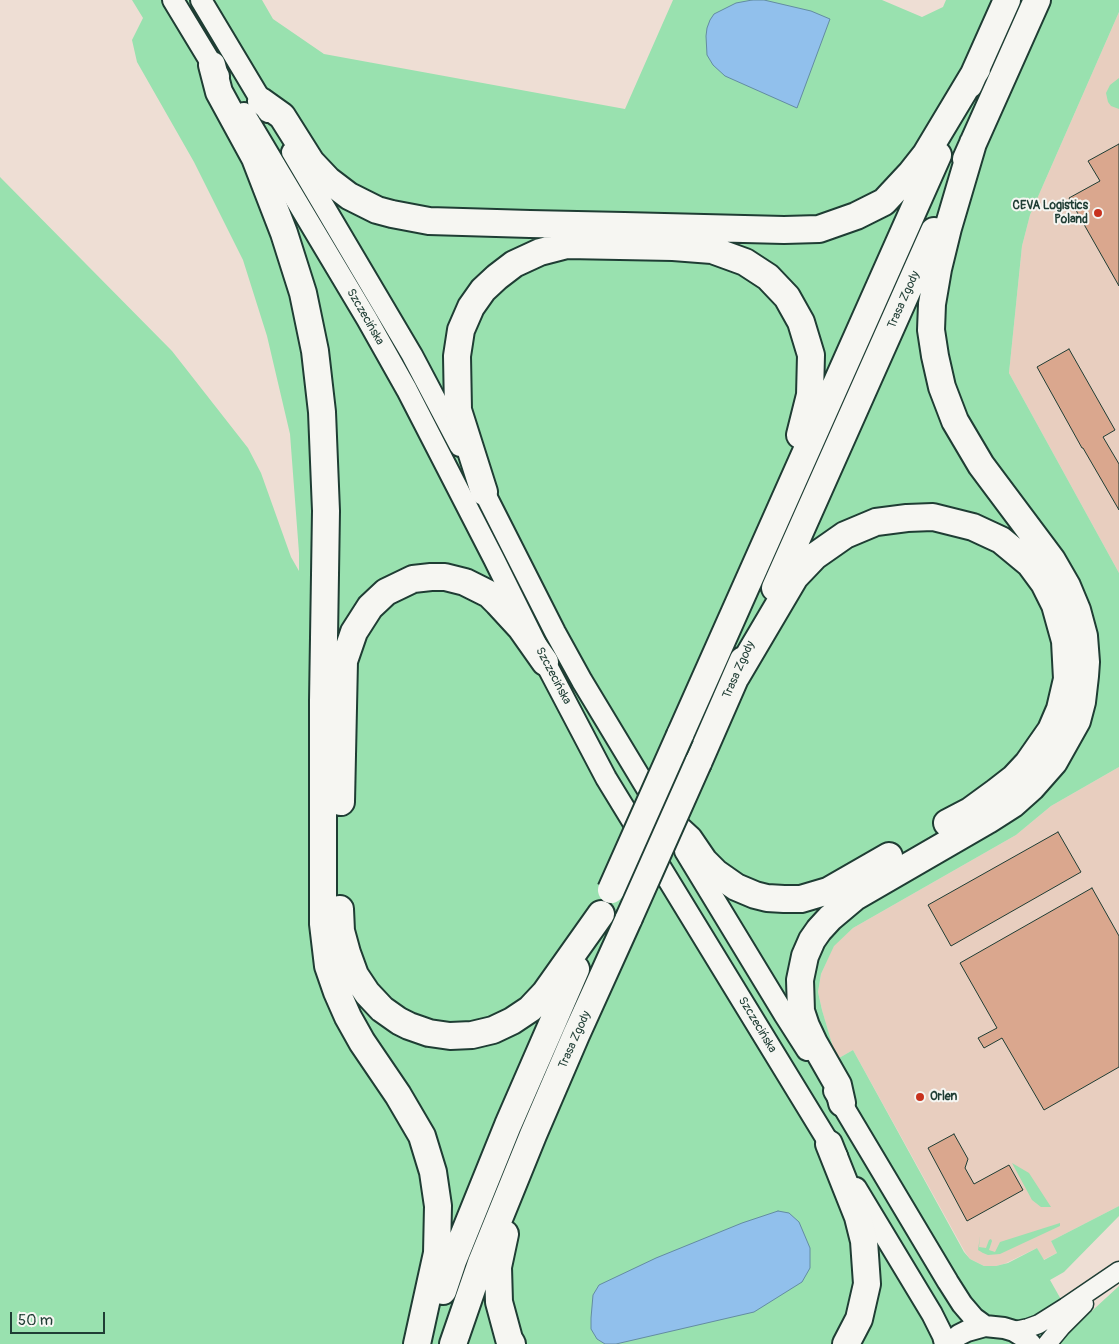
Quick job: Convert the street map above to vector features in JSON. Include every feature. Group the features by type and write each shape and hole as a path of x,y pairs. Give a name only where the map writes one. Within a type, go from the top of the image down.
{"highway":[{"path":"426,1344 454,1261 508,1125 1008,0"},
{"name":"Trasa Zgody","path":"453,1344 481,1263 576,1035 1037,0"},
{"path":"212,65 219,92 255,158 284,233 302,293 315,351 322,412 326,511 323,701 323,924 328,966 348,1017 422,1136 433,1172 438,1206 437,1253 417,1344"},
{"path":"261,101 282,116 311,162 328,180 349,196 377,210 392,214 429,220 530,224 784,230 819,229 856,216 884,202 911,174 926,154 977,69"},
{"path":"842,1103 838,1085 814,1043 801,1011 800,980 802,967 812,940 830,918 855,897 988,820 1013,804 1032,788 1054,762 1077,721 1082,702 1086,662 1084,636 1077,610 1067,586 1052,560 981,465 955,421 942,387 935,356 931,330 932,304 938,269 973,142"},
{"path":"484,492 458,410 456,383 456,356 461,330 471,307 483,290 497,276 514,264 540,252 567,245 673,246 712,250 745,262 768,278 787,297 801,322 811,355 810,395 797,446 767,541"},
{"path":"664,816 689,840 704,861 716,873 726,882 745,891 766,898 784,900 801,899 828,891 970,811 1014,778 1040,748 1051,730 1060,709 1067,679 1066,641 1056,605 1044,583 1030,564 1001,540 973,526 934,517 907,518 876,522 844,535 815,556 795,577 736,677"},
{"path":"545,662 521,628 489,594 465,582 445,577 413,579 386,592 370,607 354,632 344,661 340,815 340,908 343,942 350,965 361,984 374,1001 390,1015 409,1026 429,1033 450,1036 472,1035 493,1030 512,1021 538,1002 601,914"},
{"path":"512,1344 508,1339 499,1302 498,1266 502,1244 533,1135"},
{"path":"829,1144 858,1217 864,1241 867,1284 859,1319 846,1344"}],"main road":[{"name":"Szczecińska","path":"173,0 212,65 251,124 392,361 606,778 932,1314 944,1336 944,1344"},
{"name":"Szczecińska","path":"201,0 412,355 569,657 779,1006 842,1103 953,1290 974,1318 985,1326"},
{"path":"949,1344 959,1335 985,1326 1014,1331 1031,1344"}],"street":[{"path":"1014,1331 1039,1324 1114,1275"},
{"path":"1047,1344 1061,1327 1114,1275"}],"shaded area":[{"path":"1119,12 1119,573 1009,373 1022,246 1030,215"},
{"path":"1119,767 1119,1206 1051,1241 1057,1253 1043,1260 1037,1248 1004,1264 992,1267 984,1266 970,1259 965,1252 853,1050 839,1058 833,1047 818,992 821,974 834,945 853,928 1016,835 1051,806"}],"green space":[{"path":"132,0 262,0 273,19 324,54 625,109 673,0 882,0 922,17 943,7 946,0 1119,0 1119,12 1030,215 1022,246 1009,373 1119,573 1119,767 1051,806 1016,835 853,928 834,946 821,974 818,992 833,1047 839,1058 853,1050 964,1252 970,1259 984,1266 996,1266 1008,1263 1037,1248 1044,1260 1057,1253 1051,1241 1119,1206 1119,1216 1064,1272 1050,1280 1076,1326 1119,1286 1119,1344 0,1344 0,177 172,351 248,448 261,473 291,557 299,571 290,434 267,336 243,260 194,162 137,62 132,40 143,18"},
{"path":"1119,78 1119,109 1111,106 1106,93 1110,85"},
{"path":"1012,1163 1029,1173 1051,1207 1041,1207 1032,1200"},
{"path":"1060,1223 1060,1226 1000,1254 988,1255 978,1250 980,1236 979,1247 986,1248 991,1239 989,1250 995,1252 1000,1242"}],"water":[{"path":"764,0 811,11 830,19 797,108 725,76 713,65 707,55 707,28 714,14 736,3"},
{"path":"778,1211 789,1213 799,1222 810,1248 810,1268 802,1282 754,1312 616,1344 605,1344 597,1339 591,1329 591,1318 593,1295 599,1285 656,1258 742,1223"}],"building":[{"name":"CEVA Logistics Poland","path":"1119,144 1119,286 1069,198 1100,181 1088,161"},
{"path":"1069,349 1115,430 1103,437 1119,464 1119,510 1037,367"},
{"path":"1058,832 1081,872 951,946 928,905"},
{"path":"1092,888 1119,936 1119,1067 1044,1110 1002,1038 984,1048 978,1038 997,1028 960,963"},
{"path":"954,1134 968,1159 965,1168 974,1184 1009,1165 1023,1190 967,1221 928,1148"}],"place":[{"name":"CEVA Logistics Poland","path":"1098,213"},
{"name":"Orlen","path":"920,1097"}]}
